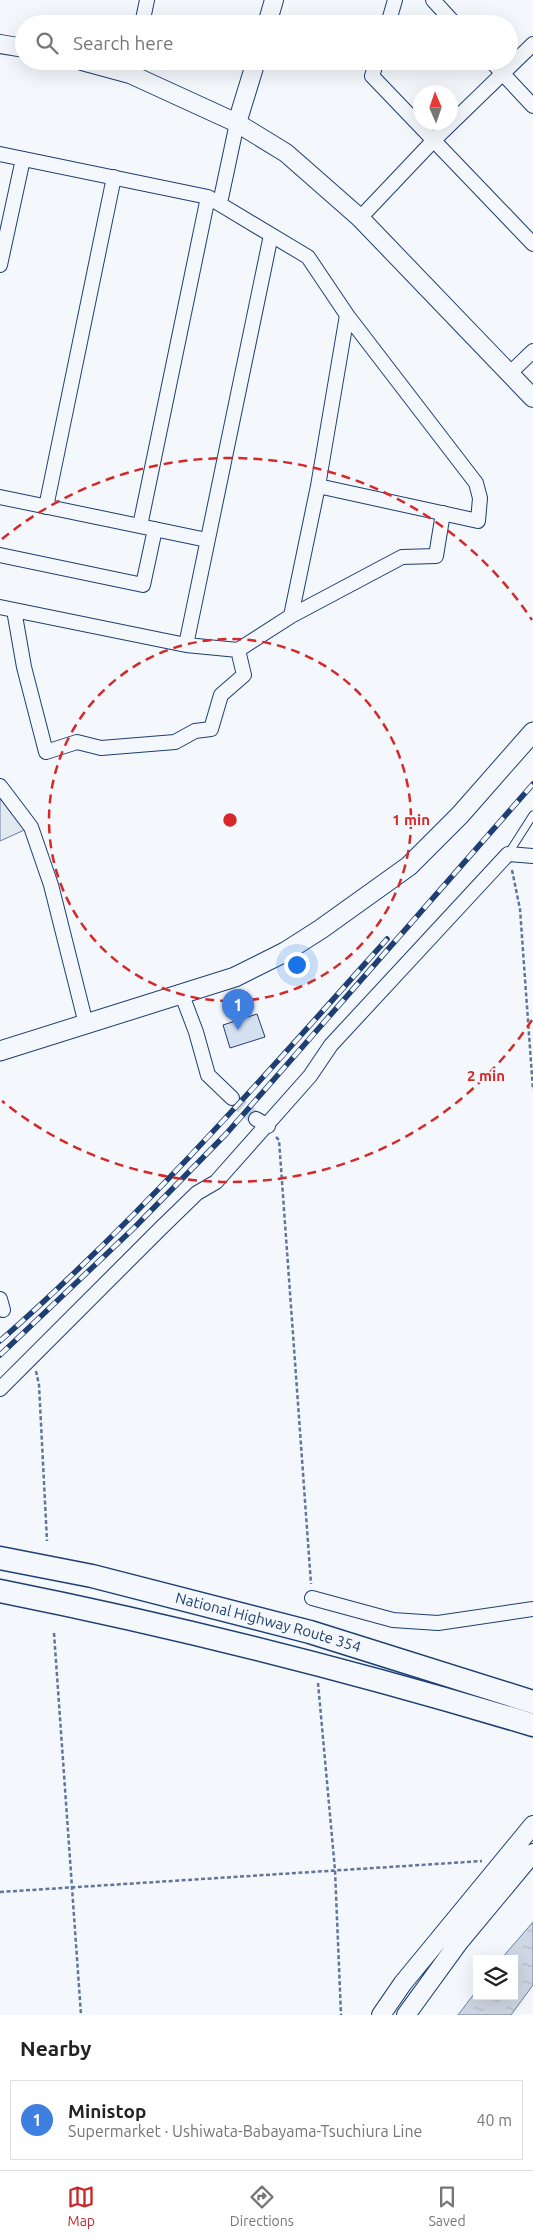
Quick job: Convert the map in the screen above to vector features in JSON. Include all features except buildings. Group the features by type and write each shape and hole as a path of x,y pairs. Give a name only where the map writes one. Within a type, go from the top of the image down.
{"highway":[{"name":"National Highway Route 354","path":"0,1558 92,1576 310,1632 533,1702"},
{"name":"National Highway Route 354","path":"0,1591 185,1630 274,1652 411,1688 533,1725"}],"main road":[{"path":"0,1051 182,995 235,977 269,961 321,929 409,866 460,815 533,732"}],"street":[{"path":"144,15 147,0"},
{"path":"270,15 274,0"},
{"path":"391,15 395,0"},
{"path":"433,0 447,15"},
{"path":"0,44 15,46"},
{"path":"518,59 533,44"},
{"path":"136,70 237,123 286,153 360,218 533,398"},
{"path":"140,526 214,200 253,70"},
{"path":"374,70 372,76 533,244"},
{"path":"499,70 533,106"},
{"path":"360,218 434,140 506,70"},
{"path":"0,154 214,200 308,258 347,315 476,483 480,498 478,521 318,486"},
{"path":"0,264 23,159"},
{"path":"46,507 114,177"},
{"path":"186,645 271,235"},
{"path":"291,616 318,486 347,315"},
{"path":"509,374 533,351"},
{"path":"0,497 207,540"},
{"path":"0,607 186,645 238,650 291,616 402,557 436,556 443,513"},
{"path":"0,555 142,585 155,529"},
{"path":"14,610 24,667 46,752 76,742 101,748 175,742 195,731 211,729 221,695 244,675 238,650"},
{"path":"0,786 31,827 51,885 86,1024"},
{"path":"0,1389 160,1228 197,1193 216,1182 262,1122 310,1076 331,1045 508,854 533,856"},
{"path":"182,995 196,1032 208,1075 232,1098"},
{"path":"312,1598 393,1620 438,1623 533,1609"},
{"path":"381,2015 409,1976 533,1825"},
{"path":"406,2015 459,1942 533,1853"}],"lane":[{"path":"508,854 533,815"}],"path":[{"path":"508,854 520,909 533,1090"},
{"path":"262,1122 279,1140 312,1598"},
{"path":"33,1355 39,1385 47,1541"},
{"path":"54,1633 82,2015"},
{"path":"318,1682 334,1870 341,2015"},
{"path":"0,1892 488,1860"}],"shaded area":[{"path":"0,786 31,827 0,841"}],"water":[{"path":"533,1922 533,1985 511,2015 458,2015 473,1995 473,2000 518,2000 518,1955 504,1955"}],"tunnel":[{"path":"232,1098 256,1119"}],"railway":[{"path":"0,1355 134,1228 226,1134 533,784"},
{"path":"0,1341 102,1246 200,1146 387,939"}],"place":[{"name":"Ministop","path":"238,1030"}]}
